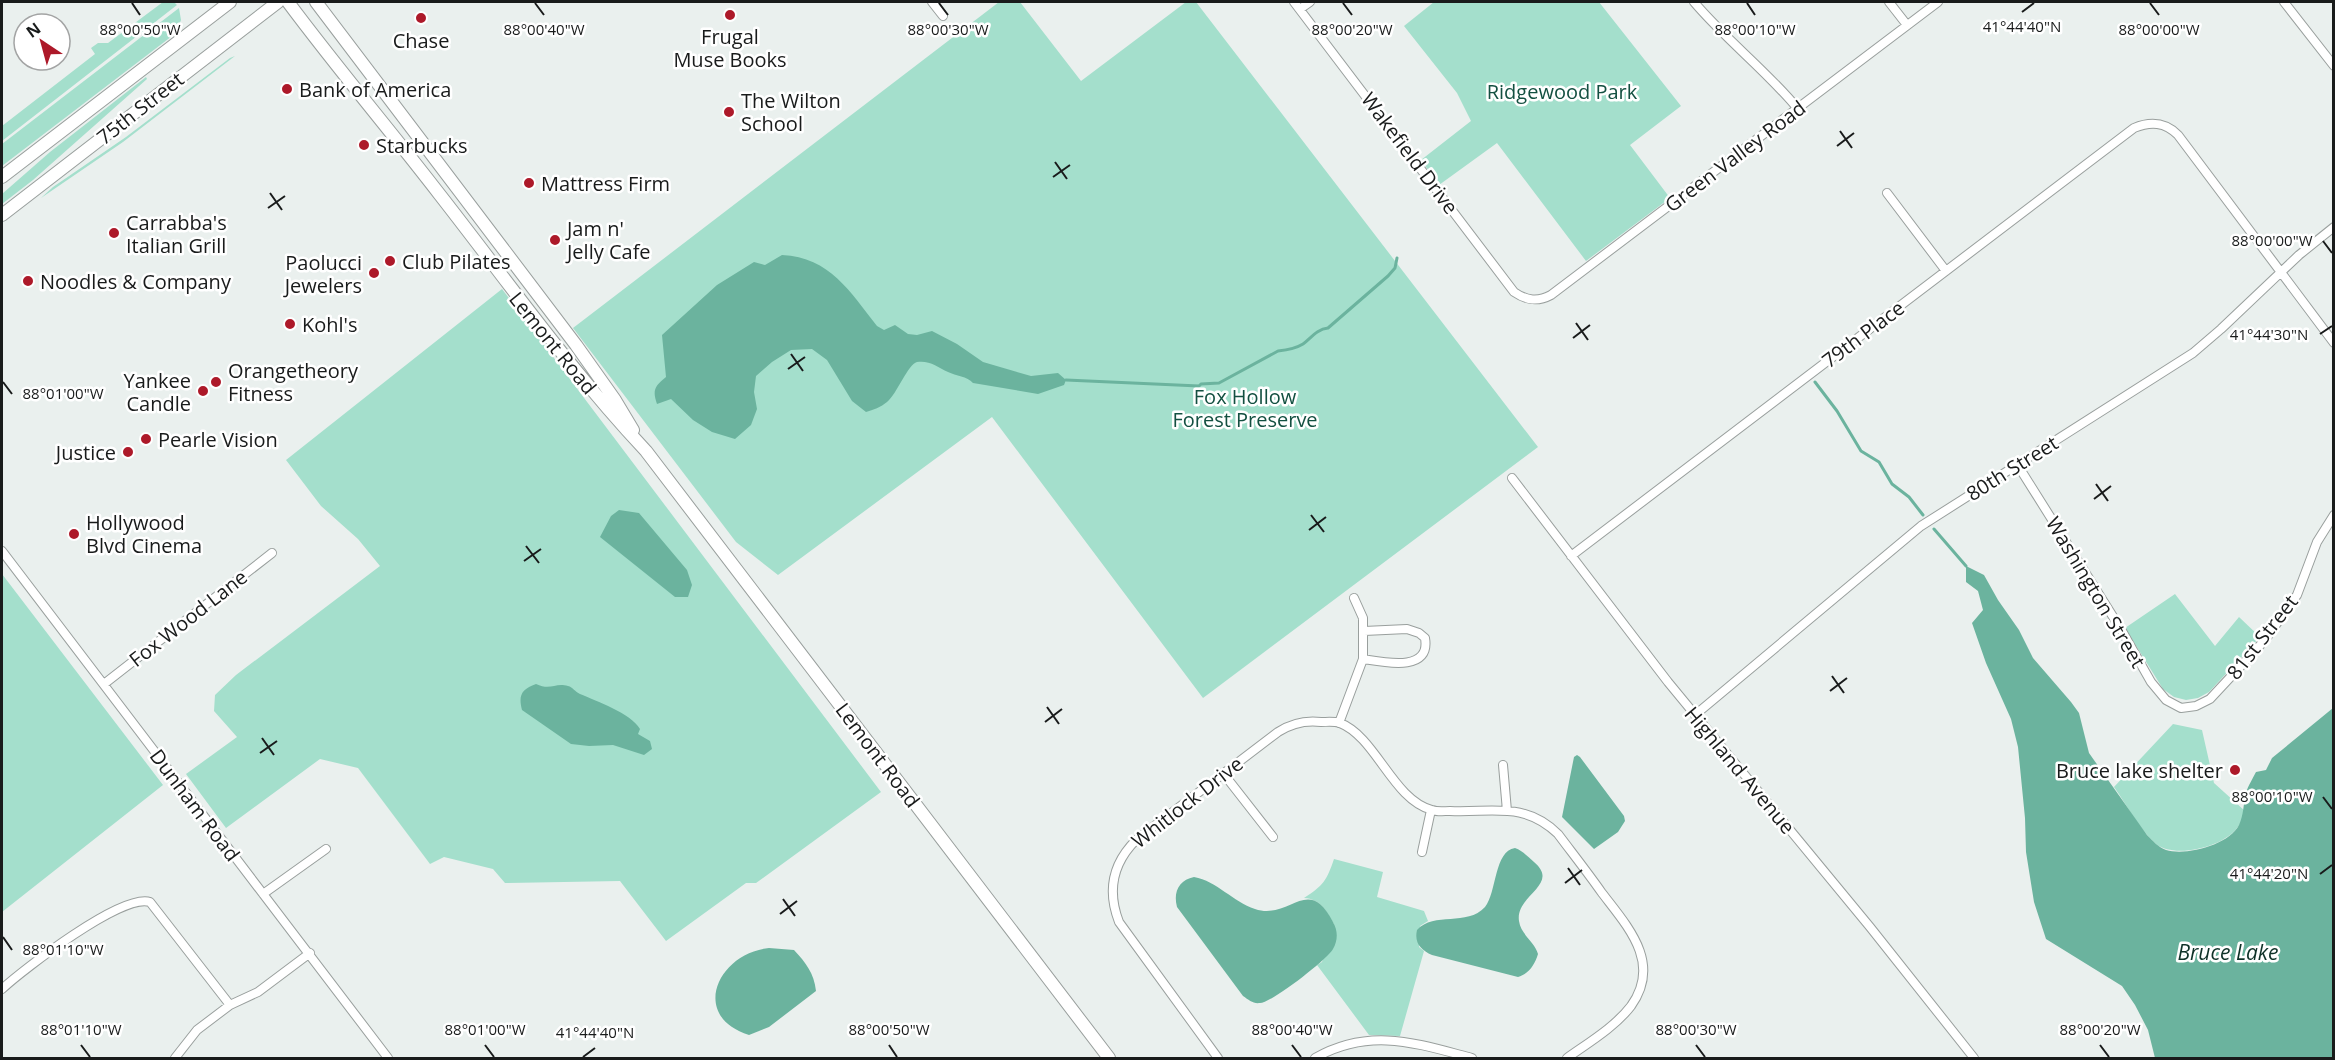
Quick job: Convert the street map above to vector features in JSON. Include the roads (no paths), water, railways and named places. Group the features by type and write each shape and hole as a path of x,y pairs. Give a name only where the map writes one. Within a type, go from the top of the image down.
{"main road":[{"name":"75th Street","path":"2,177 230,2"},
{"name":"75th Street","path":"2,214 279,2"},
{"name":"Lemont Road","path":"288,2 384,123 554,346 603,406 646,451"},
{"name":"Lemont Road","path":"316,2 576,345 615,400 646,451 1109,1059"}],"street":[{"path":"932,2 943,16"},
{"path":"1297,5 1310,2"},
{"path":"1694,2 1772,79 1798,109"},
{"path":"1889,2 1907,25"},
{"name":"Green Valley Road","path":"1528,300 1544,299 1551,295 1938,2"},
{"path":"2284,2 2334,66"},
{"name":"Wakefield Drive","path":"1297,5 1510,287 1528,300"},
{"name":"79th Place","path":"1571,556 2134,128 2144,124 2158,123 2178,135 2281,271"},
{"path":"1887,193 1946,271"},
{"name":"80th Street","path":"1695,715 1921,526 2193,353 2222,329 2281,271 2334,227"},
{"path":"2281,271 2334,343"},
{"name":"Washington Street","path":"2017,464 2122,631 2151,682 2166,700 2181,708 2186,708"},
{"name":"Highland Avenue","path":"1512,478 1695,715 1870,927 1974,1059"},
{"name":"81st Street","path":"2186,708 2205,703 2216,693 2258,648 2282,617 2297,595 2317,542 2334,515"},
{"name":"Dunham Road","path":"2,551 310,953 388,1059"},
{"name":"Fox Wood Lane","path":"104,684 272,553"},
{"path":"1354,598 1363,618 1363,659 1339,723 1362,739 1408,795 1431,810 1517,810 1538,819 1558,834 1630,929 1639,945 1644,976 1634,1001 1624,1014 1567,1059"},
{"path":"1363,659 1410,663 1423,654 1426,646 1425,638 1407,628 1364,631"},
{"name":"Whitlock Drive","path":"1218,1059 1119,922 1113,903 1113,875 1122,857 1136,840 1278,732 1296,723 1309,720 1339,723"},
{"path":"1503,765 1507,811"},
{"path":"1223,773 1273,837"},
{"path":"1422,852 1431,810"},
{"path":"263,894 326,849"},
{"path":"2,989 72,936 136,902 146,900 154,906 230,1005"},
{"path":"175,1059 197,1030 230,1005 258,992 310,953"},
{"path":"1315,1059 1351,1044 1380,1040 1401,1040 1472,1059"}],"water":[{"path":"782,255 799,257 826,269 848,289 877,326 884,330 895,325 908,334 917,335 932,331 957,344 983,362 1031,376 1058,373 1066,380 1064,385 1038,394 973,383 933,364 917,362 910,368 887,402 866,412 852,401 827,360 812,349 791,350 756,376 754,392 757,409 751,425 735,439 712,432 693,420 671,399 657,404 656,389 666,377 662,335 717,285 754,262 765,265"},
{"path":"619,510 639,513 687,570 692,585 688,597 675,597 600,537 611,516"},
{"name":"Bruce Lake","path":"1966,566 1984,575 2019,630 2033,658 2079,713 2089,753 2147,835 2158,846 2166,850 2195,850 2217,843 2234,832 2241,821 2246,793 2256,772 2266,770 2272,758 2333,708 2333,1058 2155,1058 2148,1030 2122,986 2046,939 2034,902 2026,852 2018,747 2011,719 1986,663 1972,623 1983,610 1978,591 1966,582"},
{"path":"536,684 546,687 564,685 570,687 621,713 635,723 640,729 638,734 650,741 652,749 644,755 613,745 571,744 522,710 522,693"},
{"path":"1577,755 1624,816 1625,821 1618,832 1594,849 1562,817 1574,757"},
{"path":"1515,848 1534,862 1541,870 1542,877 1540,884 1523,904 1520,912 1520,926 1538,954 1528,971 1518,977 1432,955 1425,951 1418,942 1417,930 1432,921 1460,918 1478,913 1489,900 1503,856"},
{"path":"1194,877 1210,883 1239,902 1255,909 1267,911 1307,900 1315,901 1324,908 1335,925 1337,939 1333,949 1310,971 1275,996 1260,1003 1251,1001 1243,996 1177,907 1178,888 1184,881"},
{"path":"769,948 794,950 809,969 816,991 769,1027 749,1035 731,1026 720,1014 716,1000 717,986 724,973 736,961 751,952"}],"waterway":[{"path":"1066,380 1199,386 1219,383 1278,351 1300,346 1317,332 1328,328 1388,276 1395,268 1397,258"},
{"path":"1815,382 1837,411 1861,451 1879,462 1892,484 1909,497 1923,515"},
{"path":"1934,529 1966,566"}],"place":[{"name":"Frugal Muse Books","path":"730,15"},
{"name":"Chase","path":"421,18"},
{"name":"Bank of America","path":"287,89"},
{"name":"The Wilton School","path":"729,112"},
{"name":"Starbucks","path":"364,145"},
{"name":"Mattress Firm","path":"529,183"},
{"name":"Carrabba's Italian Grill","path":"114,233"},
{"name":"Jam n' Jelly Cafe","path":"555,240"},
{"name":"Club Pilates","path":"390,261"},
{"name":"Paolucci Jewelers","path":"374,273"},
{"name":"Noodles & Company","path":"28,281"},
{"name":"Kohl's","path":"290,324"},
{"name":"Orangetheory Fitness","path":"216,382"},
{"name":"Yankee Candle","path":"203,391"},
{"name":"Pearle Vision","path":"146,439"},
{"name":"Justice","path":"128,452"},
{"name":"Hollywood Blvd Cinema","path":"74,534"},
{"name":"Bruce lake shelter","path":"2235,770"}],"park label":[{"name":"Ridgewood Park","path":"1562,91"},
{"name":"Fox Hollow Forest Preserve","path":"1245,408"}]}
